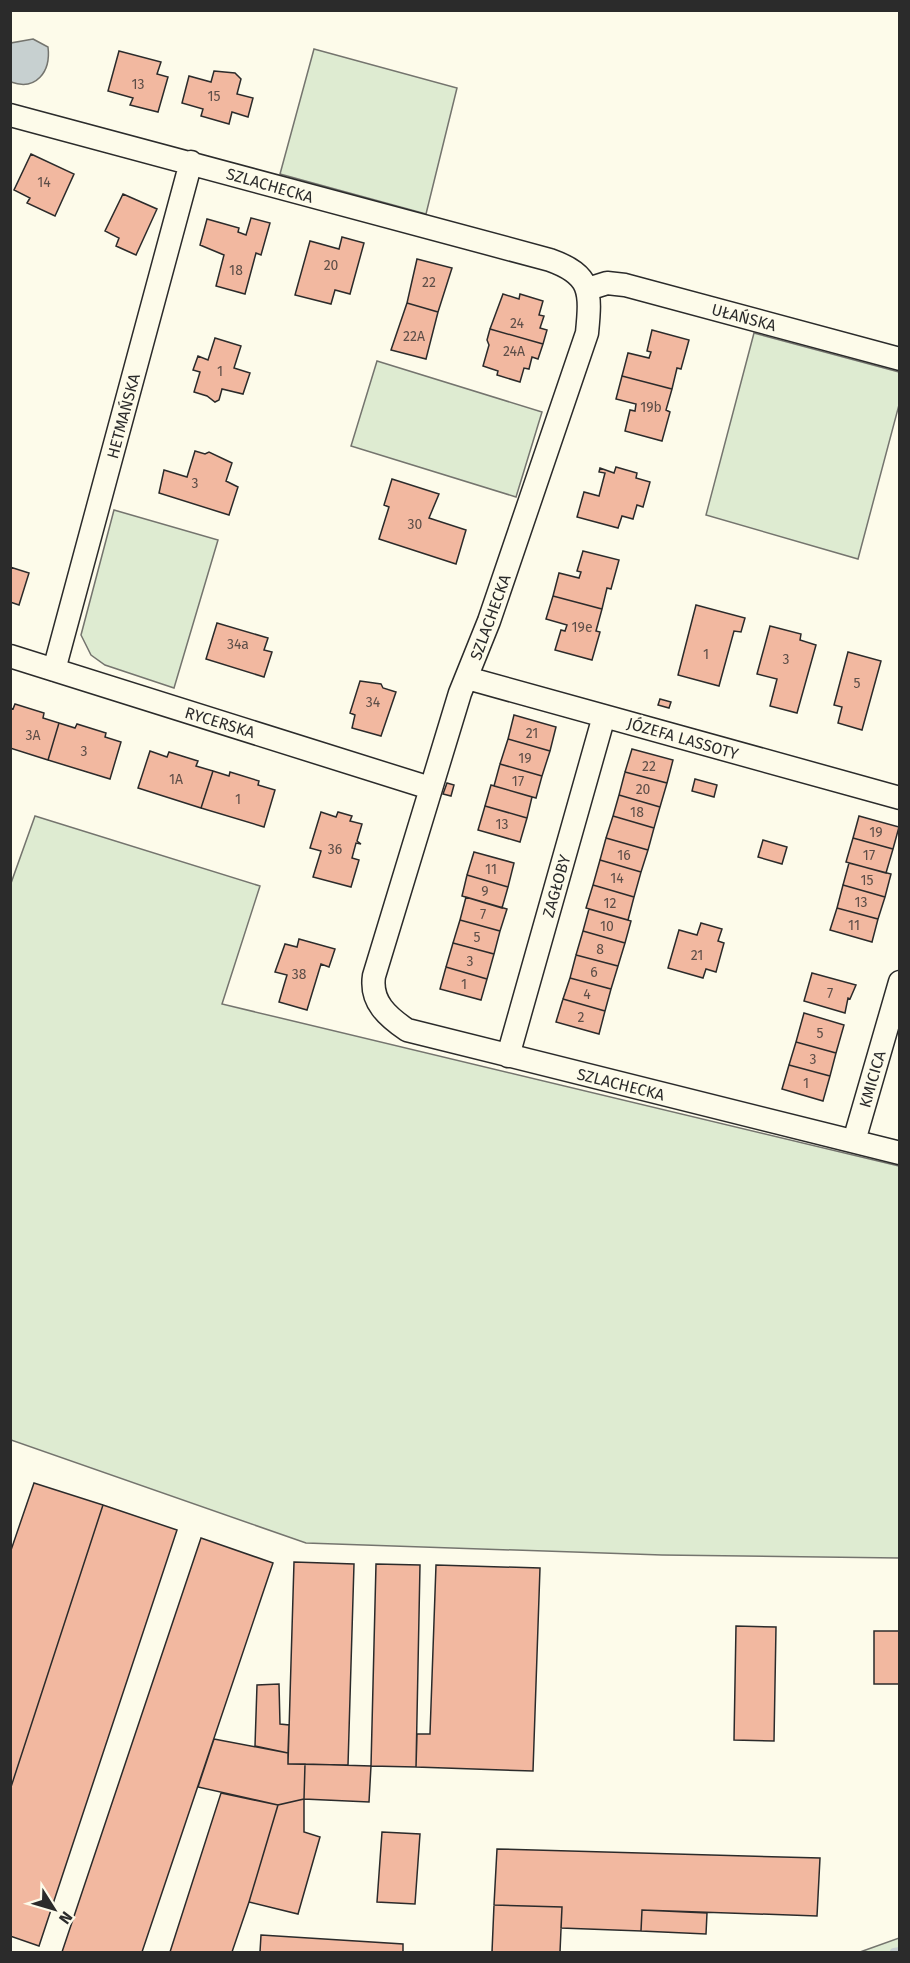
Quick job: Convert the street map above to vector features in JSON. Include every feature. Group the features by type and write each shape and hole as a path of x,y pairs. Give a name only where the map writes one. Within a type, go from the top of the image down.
{"street":[{"name":"SZLACHECKA","path":"10,115 550,260 569,267 580,275 588,289 587,333 430,788 374,976 372,985 378,1004 393,1021 407,1030 900,1153"},
{"name":"HETMAŃSKA","path":"54,670 191,162"},
{"name":"UŁAŃSKA","path":"588,289 606,283 625,285 900,359"},
{"name":"RYCERSKA","path":"10,656 430,788"},
{"name":"JÓZEFA LASSOTY","path":"467,678 900,798"},
{"name":"ZAGŁOBY","path":"508,1056 604,716"},
{"name":"KMICICA","path":"854,1142 900,981"}],"green space":[{"path":"314,49 457,88 426,214 280,174"},
{"path":"754,333 899,372 899,405 858,559 706,515"},
{"path":"377,361 542,412 516,497 351,446"},
{"path":"114,510 218,540 174,688 105,665 91,655 81,635"},
{"path":"35,816 260,886 222,1004 899,1166 899,1558 662,1555 306,1543 11,1440 10,886"},
{"path":"899,1938 899,1952 860,1952"}],"shaded area":[{"path":"33,39 48,47 47,64 44,71 40,77 28,84 11,82 11,43"}],"building":[{"path":"119,51 161,62 157,74 168,77 158,112 130,105 133,98 108,91"},
{"path":"214,71 235,73 241,79 237,94 253,98 248,117 232,112 229,124 201,116 203,109 182,103 189,76 211,82"},
{"path":"31,154 74,174 55,216 27,203 30,198 14,190"},
{"path":"123,194 157,209 136,255 116,246 119,238 105,231"},
{"path":"251,218 270,223 261,255 256,253 245,294 216,286 224,255 200,245 207,219 239,228 238,232 246,235"},
{"path":"342,237 364,243 350,294 335,290 331,304 295,295 310,241 339,249"},
{"path":"417,259 452,268 438,312 407,303"},
{"path":"503,294 519,299 520,294 543,301 539,315 544,316 540,328 547,330 543,344 490,329"},
{"path":"407,303 438,312 426,359 391,350"},
{"path":"490,329 543,344 538,359 532,357 529,369 524,368 520,382 497,375 498,371 483,366 489,345 487,340"},
{"path":"652,330 689,340 681,369 677,368 672,389 622,376 628,353 649,358 651,352 647,351"},
{"path":"215,338 241,346 234,368 250,373 243,394 222,389 219,400 215,402 207,396 194,392 200,372 193,370 198,356 208,360"},
{"path":"622,376 672,389 666,410 670,412 662,441 625,431 630,410 635,411 636,404 616,399"},
{"path":"195,451 205,454 209,452 232,463 226,481 238,487 229,515 159,493 164,470 187,477"},
{"path":"616,467 637,473 636,478 650,482 643,507 637,505 633,519 622,516 618,528 577,517 584,492 599,496 605,473 599,472 600,468 614,473"},
{"path":"392,479 439,494 429,518 466,530 456,564 379,539 389,507 384,505"},
{"path":"583,551 619,560 611,589 607,588 602,609 553,596 559,573 579,578 581,572 577,571"},
{"path":"10,567 29,573 19,605 10,602"},
{"path":"553,596 602,609 596,631 600,632 592,660 555,650 561,630 565,631 567,625 546,619"},
{"path":"696,605 745,618 741,632 734,631 719,686 678,675"},
{"path":"217,623 268,638 264,650 272,652 264,677 206,659"},
{"path":"770,626 801,634 800,640 816,645 797,713 770,706 777,679 757,674"},
{"path":"848,652 881,661 862,730 838,723 842,707 834,705"},
{"path":"360,681 381,684 383,688 396,692 381,736 352,728 355,715 350,713"},
{"path":"660,699 671,702 669,708 658,705"},
{"path":"15,704 44,713 43,718 59,723 48,760 10,748 10,708 13,709"},
{"path":"514,715 556,727 550,751 508,739"},
{"path":"59,723 75,728 77,724 106,733 105,737 121,742 110,779 48,760"},
{"path":"508,739 550,751 542,776 500,764"},
{"path":"632,749 673,760 667,783 625,772"},
{"path":"150,751 167,757 169,752 198,761 196,766 213,771 201,808 138,788"},
{"path":"500,764 542,776 536,798 494,786"},
{"path":"213,771 229,776 230,772 259,781 258,785 275,790 264,827 201,808"},
{"path":"625,772 667,783 660,807 619,795"},
{"path":"695,779 717,785 714,797 692,791"},
{"path":"447,783 454,785 451,796 443,794"},
{"path":"491,785 532,797 527,818 485,806"},
{"path":"619,795 660,807 654,828 613,816"},
{"path":"485,806 527,818 520,842 478,830"},
{"path":"321,812 336,817 338,812 352,816 350,821 362,824 357,841 361,844 356,843 352,858 359,860 351,887 313,877 321,851 310,848"},
{"path":"613,816 654,828 648,850 606,838"},
{"path":"859,816 899,827 893,849 853,838"},
{"path":"606,838 648,850 641,872 600,860"},
{"path":"853,838 893,849 886,873 846,862"},
{"path":"763,840 787,847 782,864 758,857"},
{"path":"474,852 514,863 508,887 467,875"},
{"path":"600,860 641,872 634,897 593,885"},
{"path":"849,863 891,874 885,897 843,885"},
{"path":"467,875 508,887 502,908 462,896"},
{"path":"593,885 634,897 628,920 586,908"},
{"path":"843,885 885,897 878,919 837,908"},
{"path":"466,897 507,909 500,931 460,920"},
{"path":"837,908 878,919 872,942 830,930"},
{"path":"589,909 631,921 625,943 583,931"},
{"path":"460,920 500,931 494,954 453,943"},
{"path":"701,923 722,929 718,941 724,943 716,972 706,969 703,978 668,968 679,930 697,935"},
{"path":"583,931 625,943 618,966 576,955"},
{"path":"299,939 335,949 329,967 321,964 307,1010 279,1002 287,975 275,972 285,944 297,947"},
{"path":"453,943 494,954 487,979 446,967"},
{"path":"576,955 618,966 611,989 570,978"},
{"path":"446,967 487,979 481,1000 440,989"},
{"path":"812,973 856,985 850,999 848,998 845,1013 804,1001"},
{"path":"570,978 611,989 605,1011 563,999"},
{"path":"563,999 605,1011 599,1034 556,1022"},
{"path":"804,1013 844,1025 836,1053 796,1042"},
{"path":"796,1042 836,1053 830,1076 789,1065"},
{"path":"789,1065 830,1076 823,1101 782,1089"},
{"path":"34,1483 103,1505 10,1790 10,1553"},
{"path":"103,1505 177,1530 39,1946 10,1936 10,1790"},
{"path":"201,1538 273,1563 142,1952 62,1952"},
{"path":"294,1562 354,1564 348,1765 288,1764"},
{"path":"376,1564 420,1565 416,1767 371,1766"},
{"path":"436,1565 540,1568 533,1771 416,1767 417,1734 430,1734"},
{"path":"736,1626 776,1627 774,1741 734,1740"},
{"path":"874,1631 900,1631 900,1684 874,1684"},
{"path":"279,1684 280,1724 289,1725 288,1753 255,1746 257,1685"},
{"path":"214,1739 288,1753 288,1764 305,1764 304,1799 278,1805 198,1787"},
{"path":"305,1764 371,1766 369,1802 304,1799"},
{"path":"221,1793 278,1805 249,1902 232,1952 170,1952"},
{"path":"304,1799 304,1832 320,1837 298,1914 249,1902 278,1805"},
{"path":"382,1832 420,1834 415,1904 377,1902"},
{"path":"497,1849 820,1858 817,1916 642,1910 641,1931 561,1928 562,1907 494,1905"},
{"path":"494,1905 562,1907 560,1952 492,1952"},
{"path":"642,1910 707,1913 706,1934 641,1931"},
{"path":"261,1935 403,1944 403,1952 260,1952"}],"waterway":[{"path":"894,1952 900,1951"}]}
